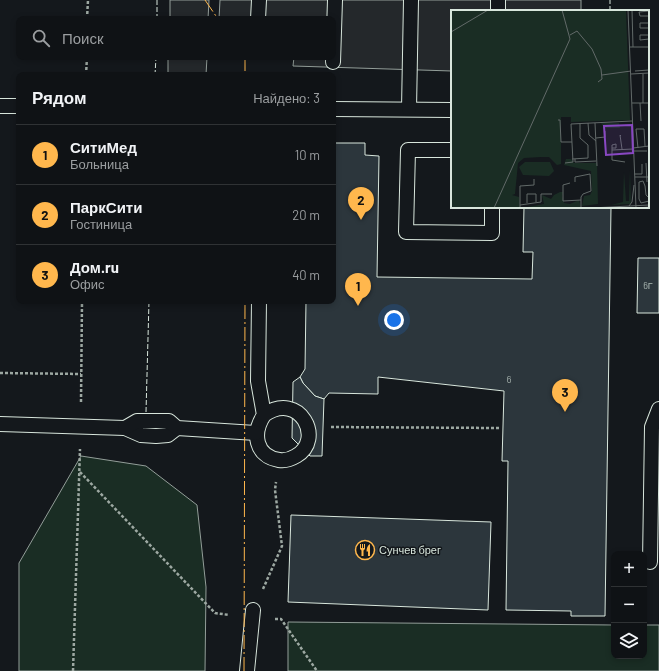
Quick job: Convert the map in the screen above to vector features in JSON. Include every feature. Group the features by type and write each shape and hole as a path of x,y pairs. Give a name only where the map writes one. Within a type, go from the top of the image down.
{"lane":[{"path":"258,16 259,0"},
{"path":"335,0 335,16"},
{"path":"409,110 411,0"},
{"path":"0,106 16,106"},
{"path":"336,109 451,110"},
{"path":"451,150 408,150 406,232 492,233 492,208"},
{"path":"259,304 258,381 264,415"},
{"path":"282,407 293,409 302,416 308,425 309,436 306,446 299,454 290,460 279,460 270,457 263,451 258,443 256,433 258,423 264,415 272,409 282,407"},
{"path":"650,562 652,427 659,410"},
{"path":"0,424 125,428 141,436 168,435 178,428 256,433"},
{"path":"247,671 253,614"}],"path":[{"path":"87,16 88,0"},
{"path":"86,72 87,60"},
{"path":"73,671 80,472 82,304"},
{"path":"0,373 81,374"},
{"path":"309,436 322,427 499,428"},
{"path":"253,614 282,546 275,490 279,460"},
{"path":"80,472 215,613 253,614 281,619 317,671"}],"green space":[{"path":"81,456 146,466 197,505 206,587 205,671 19,671 19,563"},
{"path":"288,622 611,625 611,659 647,659 647,625 659,625 659,671 288,671"}],"shaded area":[{"path":"170,0 209,0 208,16 170,16"},
{"path":"220,0 581,0 581,10 451,10 451,71 293,66 294,60 336,60 336,16 219,16"},
{"path":"168,60 207,60 206,72 168,72"}],"building":[{"path":"336,143 365,143 365,155 379,156 377,277 532,279 533,252 523,252 524,208 611,208 605,616 571,616 571,611 506,610 508,461 502,461 504,391 378,377 378,394 329,393 324,399 315,396 303,383 300,377 305,369 306,304 336,304"},
{"path":"638,258 659,258 659,313 637,313"},
{"path":"300,377 303,383 315,396 324,399 322,456 310,456 292,438 293,382"},
{"path":"291,515 491,522 488,610 288,602"}],"fence":[{"path":"157,0 157,16"},
{"path":"610,0 610,10"},
{"path":"155,72 156,60"},
{"path":"146,412 149,304"}],"power":[{"path":"205,0 216,16"},
{"path":"245,60 245,72"},
{"path":"244,671 245,304"}],"place":[{"name":"ПаркСити","path":"361,220"},
{"name":"СитиМед","path":"358,306"},
{"name":"Дом.ru","path":"565,412"},
{"name":"Сунчев брег","path":"365,550"}]}
